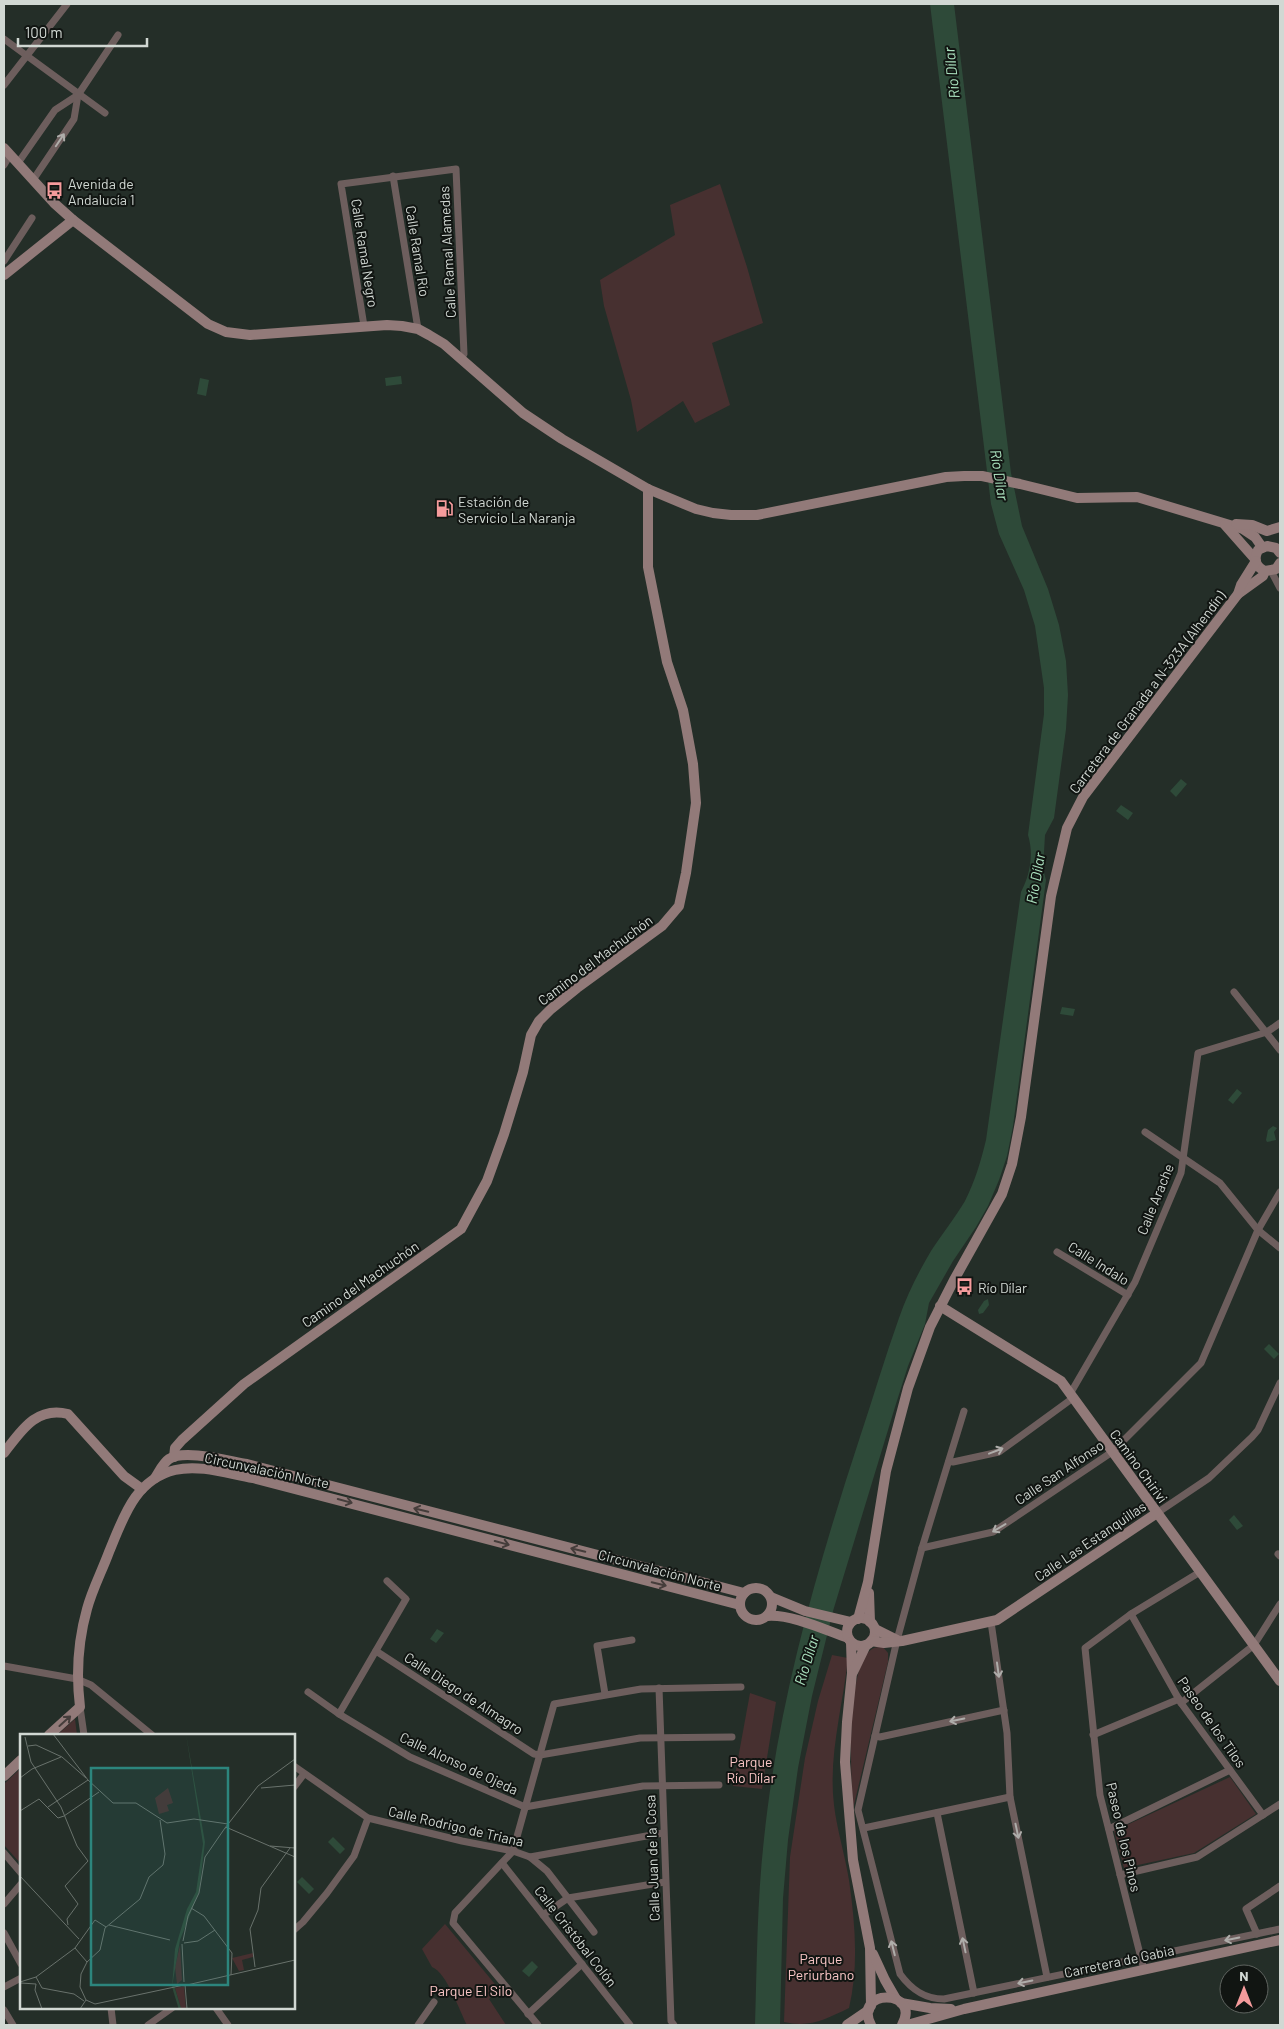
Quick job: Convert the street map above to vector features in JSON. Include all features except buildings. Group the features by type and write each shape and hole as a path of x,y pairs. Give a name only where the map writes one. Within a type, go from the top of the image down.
{"street":[{"path":"4,85 67,4"},
{"path":"18,163 55,110 78,95 118,34"},
{"path":"4,39 105,113"},
{"path":"33,180 74,119 78,95"},
{"path":"7,151 54,203 73,220 208,324 226,332 250,335 364,326 402,326 418,329 444,344 524,414 562,439 648,489 696,509 731,516 757,515 946,477 982,476 1077,498 1137,497 1243,529 1255,537 1263,547"},
{"path":"4,165 7,151"},
{"name":"Calle Ramal Alamedas","path":"341,184 456,169 464,354 460,359"},
{"name":"Calle Ramal Río","path":"393,176 418,329"},
{"name":"Calle Ramal Negro","path":"341,184 364,326"},
{"path":"4,262 32,218"},
{"path":"4,275 73,220"},
{"name":"Camino del Machuchón","path":"174,1457 175,1448 182,1440 244,1384 461,1229 487,1181 523,1072 531,1035 539,1021 576,988 662,926 679,906 686,873 696,803 693,764 683,710 667,662 648,567 648,489"},
{"path":"1222,523 1252,525 1267,532 1280,528"},
{"path":"1222,523 1251,552 1260,569 1275,569 1280,588"},
{"path":"1263,547 1280,528"},
{"path":"1263,547 1272,546 1280,552"},
{"name":"Carretera de Granada a N-323A (Alhendín)","path":"1238,594 1241,585 1256,560 1256,554 1263,547"},
{"name":"Carretera de Granada a N-323A (Alhendín)","path":"854,1621 868,1582 886,1471 900,1413 920,1352 940,1306 1002,1194 1012,1164 1021,1117 1051,896 1067,828 1083,797 1238,594 1275,569"},
{"path":"1234,992 1280,1050"},
{"name":"Calle Arache","path":"949,1461 953,1462 999,1452 1072,1396 1128,1295 1181,1173 1198,1053 1267,1032 1280,1023"},
{"path":"1145,1132 1220,1183 1258,1230 1280,1248"},
{"name":"Calle San Alfonso","path":"922,1548 994,1532 1112,1452 1201,1363 1258,1230 1280,1192"},
{"name":"Calle Indalo","path":"1057,1252 1128,1295"},
{"name":"Camino Chirivi","path":"940,1306 1061,1381 1280,1681"},
{"name":"Calle Las Estanquillas","path":"869,1643 884,1643 998,1620 1209,1478 1258,1430 1280,1383"},
{"path":"964,1411 922,1548 897,1640 858,1810 900,1974 917,1992 935,1999 944,1999 1280,1929"},
{"path":"4,1452 34,1418 54,1412 68,1414 124,1476 142,1489"},
{"name":"Circunvalación Norte","path":"174,1457 188,1454 247,1464 744,1593"},
{"path":"84,1734 77,1679 80,1645 87,1608 125,1514 134,1496 154,1478 167,1460 174,1457 178,1462 195,1468"},
{"name":"Circunvalación Norte","path":"154,1478 174,1470 195,1468 254,1478 740,1605"},
{"path":"1131,1614 1200,1572"},
{"path":"339,1714 406,1599 387,1581"},
{"name":"Carretera de Granada a N-323A (Alhendín)","path":"868,1582 872,1625"},
{"path":"869,1643 860,1646 830,1631 774,1615 760,1620 752,1620 742,1613 740,1605 744,1593 753,1588 759,1588 771,1597 805,1611 831,1618 854,1621 864,1619 897,1640"},
{"path":"767,1616 772,1607 771,1597"},
{"path":"1093,1735 1180,1700 1254,1645 1280,1604"},
{"name":"Paseo de los Pinos","path":"1131,1614 1085,1648 1100,1795 1144,1970"},
{"name":"Paseo de los Tilos","path":"1131,1614 1180,1700 1263,1815"},
{"path":"854,1621 848,1630 852,1673 845,1762 853,1860 870,1948 870,2008 868,2017 871,2025"},
{"path":"991,1622 1007,1733 1010,1797 1047,1977"},
{"path":"852,1673 874,1635 872,1625"},
{"path":"605,1694 597,1646 632,1640"},
{"name":"Calle Diego de Almagro","path":"376,1651 534,1754 540,1754"},
{"path":"4,1666 77,1679 91,1684 151,1734"},
{"path":"538,2025 453,1923 455,1913 513,1851 554,1704 605,1694 658,1688 741,1687"},
{"name":"Calle Juan de la Cosa","path":"658,1688 671,2021 674,2025"},
{"name":"Calle Alonso de Ojeda","path":"308,1692 339,1714 410,1757 525,1807"},
{"path":"50,1734 80,1707"},
{"path":"876,1736 880,1737 1004,1710"},
{"path":"540,1754 640,1738 732,1736"},
{"path":"4,1776 20,1761"},
{"name":"Calle Rodrigo de Triana","path":"295,1767 368,1818 530,1856 547,1871 594,1932"},
{"path":"1109,1828 1230,1770"},
{"path":"295,1786 304,1774"},
{"path":"525,1807 643,1786 718,1785"},
{"path":"864,1828 1010,1797"},
{"path":"1120,1874 1196,1857 1280,1804"},
{"path":"937,1812 974,1993"},
{"path":"295,1929 327,1893 354,1856 368,1818"},
{"path":"530,1856 663,1833"},
{"path":"4,1853 20,1872"},
{"name":"Calle Cristóbal Colón","path":"502,1863 630,2025"},
{"path":"543,1915 568,1898 665,1882"},
{"path":"4,1904 20,1885"},
{"path":"1257,1934 1246,1908 1280,1886"},
{"path":"4,1934 20,1962"},
{"name":"Carretera de Gabia","path":"907,2025 964,2009 1280,1940"},
{"path":"870,1948 885,1980 906,2015 902,2025"},
{"path":"528,2014 582,1964"},
{"path":"4,1988 20,1979"},
{"path":"847,2025 883,1997 898,2001"},
{"name":"Carretera de Gabia","path":"898,2001 930,2008 964,2009"},
{"path":"418,2025 434,2002"},
{"path":"111,2009 113,2025"},
{"path":"148,2025 171,2009"},
{"path":"217,2009 228,2025"},
{"path":"4,2010 13,2025"}],"green space":[{"path":"720,184 763,323 712,343 730,405 695,423 683,401 637,432 631,400 604,306 600,280 675,235 670,205"},
{"path":"883,1647 888,1653 888,1662 853,1809 851,1750 857,1677 863,1660 872,1649"},
{"name":"Parque Periurbano","path":"832,1655 848,1658 834,1750 833,1787 835,1814 849,1880 853,1912 854,1976 849,2008 818,2021 793,2024 784,2022 790,1857 805,1758 818,1701"},
{"name":"Parque Río Dílar","path":"750,1693 776,1702 762,1789 733,1786"},
{"path":"75,1719 77,1734 58,1734"},
{"path":"20,1769 20,1863 4,1845 4,1784"},
{"path":"1230,1777 1256,1814 1194,1853 1124,1868 1114,1831"},
{"name":"Parque El Silo","path":"445,1924 499,1989 489,1999 506,2025 467,2025 448,1984 443,1976 432,1967 422,1949"}],"water":[{"path":"930,4 954,4 1011,473 1022,526 1048,589 1059,625 1066,661 1068,695 1066,729 1054,818 1045,835 1043,869 1046,880 1013,1126 1007,1156 988,1206 929,1303 925,1324 908,1366 833,1611 812,1696 798,1768 788,1840 783,1898 780,2025 755,2025 759,1909 764,1839 770,1788 789,1687 814,1586 844,1486 899,1318 909,1292 926,1259 965,1201 975,1178 984,1148 1021,892 1027,879 1031,857 1028,835 1044,714 1044,688 1035,626 1024,590 999,534 991,504"},
{"path":"401,376 402,384 386,386 385,378"},
{"path":"200,378 209,380 206,396 197,394"},
{"path":"1181,779 1187,784 1176,797 1170,791"},
{"path":"1121,805 1133,813 1128,820 1116,811"},
{"path":"1062,1007 1075,1009 1073,1016 1060,1014"},
{"path":"1237,1089 1242,1093 1233,1104 1228,1100"},
{"path":"1273,1126 1277,1128 1274,1132 1276,1140 1267,1142 1268,1130"},
{"path":"988,1299 989,1305 983,1313 979,1314 978,1310 984,1301"},
{"path":"1269,1344 1279,1354 1274,1359 1264,1349"},
{"path":"1234,1515 1243,1526 1237,1530 1229,1520"},
{"path":"437,1629 444,1633 436,1643 430,1639"},
{"path":"333,1837 345,1849 340,1854 328,1842"},
{"path":"302,1877 314,1889 309,1894 297,1882"},
{"path":"532,1961 538,1967 529,1977 522,1971"}],"place":[{"name":"Avenida de Andalucía 1","path":"54,191"},
{"name":"Estación de Servicio La Naranja","path":"444,509"},
{"name":"Río Dílar","path":"964,1287"}]}
